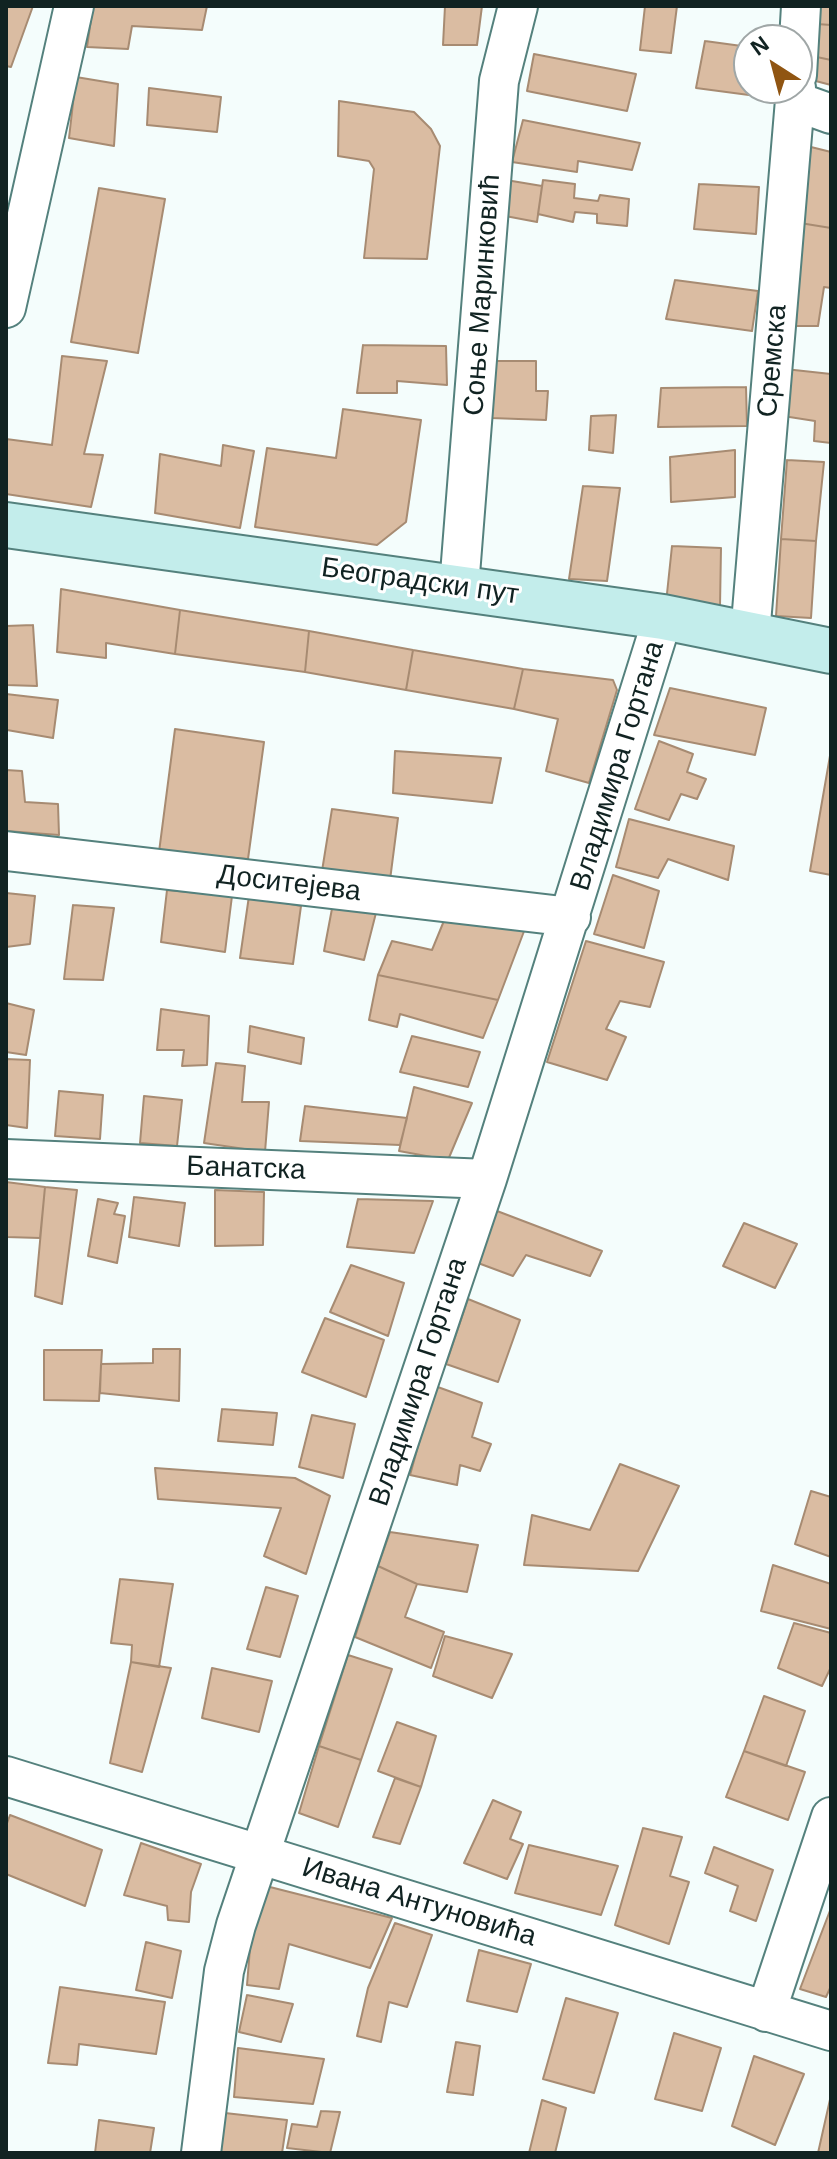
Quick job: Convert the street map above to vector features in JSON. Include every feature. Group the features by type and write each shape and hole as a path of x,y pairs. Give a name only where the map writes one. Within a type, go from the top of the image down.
{"main road":[{"name":"Београдски пут","path":"6,525 663,617 831,651"}],"street":[{"path":"8,295 74,6"},
{"name":"Соње Маринковић","path":"459,587 499,81 518,6"},
{"path":"813,101 831,114"},
{"name":"Сремска","path":"750,635 795,104"},
{"name":"Владимира Гортана","path":"201,2153 224,1971 236,1925 263,1854 487,1179 663,617"},
{"name":"Доситејева","path":"6,851 571,917"},
{"name":"Банатска","path":"6,1159 487,1179"},
{"name":"Ивана Антуновића","path":"6,1776 831,2031"},
{"path":"766,2012 831,1817"}],"building":[{"path":"6,6 33,6 11,67 6,66"},
{"path":"93,6 207,6 202,30 132,26 128,49 87,47"},
{"path":"445,6 482,6 477,45 443,45"},
{"path":"645,6 677,6 671,53 640,50"},
{"path":"820,6 831,6 831,25 817,24"},
{"path":"817,24 831,25 831,60 813,56"},
{"path":"705,41 733,45 733,93 696,88"},
{"path":"534,54 636,74 627,111 527,91"},
{"path":"813,56 831,60 831,85 813,80"},
{"path":"76,77 118,84 114,146 69,138"},
{"path":"149,88 221,97 217,132 147,125"},
{"path":"339,101 414,112 431,129 440,146 427,259 364,258 374,169 369,161 338,156"},
{"path":"523,120 640,143 632,170 578,161 577,172 512,162"},
{"path":"811,147 831,152 831,228 800,223"},
{"path":"506,180 542,186 537,222 500,215"},
{"path":"543,180 575,184 574,198 598,201 600,195 629,199 627,226 597,223 597,214 575,212 573,222 538,214"},
{"path":"699,184 759,187 756,234 694,229"},
{"path":"99,188 165,199 138,353 71,342"},
{"path":"800,223 831,228 831,288 824,287 818,326 796,326"},
{"path":"675,280 758,291 752,331 666,319"},
{"path":"363,345 446,346 447,385 397,381 397,393 357,393"},
{"path":"62,356 107,361 84,454 103,455 91,507 6,494 6,439 52,445"},
{"path":"492,361 536,361 536,391 548,391 546,420 491,418"},
{"path":"785,369 831,374 831,443 814,441 815,421 783,416"},
{"path":"746,387 747,426 658,427 661,388"},
{"path":"343,409 421,420 406,522 377,545 255,527 267,448 336,458"},
{"path":"616,415 613,453 589,450 591,416"},
{"path":"223,445 254,451 240,528 155,513 160,454 221,466"},
{"path":"735,450 735,497 671,502 670,457"},
{"path":"787,460 824,462 816,541 781,539"},
{"path":"583,486 620,488 607,581 569,579"},
{"path":"781,539 816,541 811,618 776,616"},
{"path":"672,546 721,548 720,606 666,603"},
{"path":"61,589 180,610 175,654 106,643 106,658 57,652"},
{"path":"180,610 309,631 305,672 175,654"},
{"path":"33,625 37,686 6,685 6,626"},
{"path":"309,631 413,650 406,690 305,672"},
{"path":"413,650 523,669 514,709 406,690"},
{"path":"523,669 613,680 617,690 589,783 546,771 558,719 514,709"},
{"path":"670,688 766,708 755,755 654,735"},
{"path":"6,694 58,700 53,738 7,730 6,745"},
{"path":"175,729 264,742 248,859 159,852"},
{"path":"659,741 693,754 687,772 706,779 697,799 681,794 669,820 635,809"},
{"path":"831,750 831,875 810,871"},
{"path":"395,751 501,758 492,803 393,793"},
{"path":"6,770 22,771 25,802 58,804 59,835 6,831"},
{"path":"332,809 398,818 390,880 322,871"},
{"path":"629,819 734,846 728,880 668,859 658,878 616,867"},
{"path":"613,875 659,891 644,948 594,934"},
{"path":"167,890 232,896 225,952 161,942"},
{"path":"6,893 35,896 30,944 6,947"},
{"path":"249,896 301,906 293,964 240,958"},
{"path":"334,898 378,905 364,960 324,951"},
{"path":"73,905 114,908 103,980 64,979"},
{"path":"448,911 526,926 498,1000 378,975 392,941 432,950"},
{"path":"586,941 664,962 650,1007 620,1001 606,1029 626,1037 607,1080 547,1062"},
{"path":"378,975 498,1000 483,1038 400,1014 397,1027 369,1020"},
{"path":"6,1003 34,1010 26,1055 6,1052"},
{"path":"161,1009 209,1016 207,1065 182,1066 184,1050 157,1050"},
{"path":"250,1026 304,1038 301,1064 248,1052"},
{"path":"412,1036 480,1052 468,1087 400,1072"},
{"path":"6,1059 30,1060 27,1128 6,1125"},
{"path":"216,1063 245,1066 242,1102 269,1102 265,1152 204,1143"},
{"path":"414,1087 472,1103 448,1160 399,1151"},
{"path":"59,1091 103,1095 100,1139 55,1136"},
{"path":"144,1096 182,1100 177,1146 140,1143"},
{"path":"305,1106 407,1118 400,1145 300,1141"},
{"path":"6,1182 45,1187 40,1238 6,1237"},
{"path":"45,1187 77,1190 62,1304 35,1296"},
{"path":"215,1190 264,1192 263,1245 215,1246"},
{"path":"134,1197 185,1203 179,1246 129,1237"},
{"path":"98,1199 118,1203 114,1214 125,1216 117,1263 88,1256"},
{"path":"358,1199 433,1201 414,1253 347,1247"},
{"path":"497,1211 602,1251 590,1276 526,1255 513,1276 478,1263"},
{"path":"744,1223 797,1244 775,1288 723,1266"},
{"path":"351,1265 404,1283 388,1336 330,1312"},
{"path":"468,1299 520,1320 498,1382 446,1364"},
{"path":"325,1318 384,1340 366,1397 302,1372"},
{"path":"153,1349 180,1349 179,1401 100,1393 101,1364 153,1363"},
{"path":"44,1350 102,1350 99,1401 44,1400"},
{"path":"435,1386 482,1403 472,1437 491,1444 480,1471 460,1465 457,1485 410,1475"},
{"path":"222,1409 277,1413 273,1445 218,1441"},
{"path":"312,1415 355,1424 343,1478 299,1467"},
{"path":"620,1464 679,1486 638,1571 524,1565 532,1515 590,1530"},
{"path":"155,1468 295,1478 330,1496 306,1574 264,1556 281,1508 158,1499"},
{"path":"811,1491 831,1497 831,1557 795,1544"},
{"path":"390,1532 478,1545 467,1592 417,1584 378,1566"},
{"path":"773,1565 831,1584 831,1629 761,1611"},
{"path":"378,1566 417,1584 405,1617 444,1632 431,1668 355,1637"},
{"path":"120,1579 173,1584 159,1667 131,1662 132,1645 111,1643"},
{"path":"266,1587 298,1596 280,1657 247,1649"},
{"path":"794,1623 831,1633 831,1667 822,1686 778,1668"},
{"path":"445,1636 512,1654 492,1698 433,1676"},
{"path":"348,1655 392,1669 361,1760 319,1746"},
{"path":"131,1662 171,1668 142,1772 110,1763"},
{"path":"212,1668 272,1681 259,1732 202,1718"},
{"path":"764,1696 805,1711 786,1766 744,1751"},
{"path":"397,1722 436,1736 421,1787 378,1771"},
{"path":"319,1746 361,1760 338,1827 299,1813"},
{"path":"744,1751 805,1772 788,1820 726,1797"},
{"path":"395,1778 421,1787 400,1844 373,1837"},
{"path":"493,1800 521,1812 510,1839 523,1844 507,1879 464,1863"},
{"path":"10,1815 102,1850 85,1906 6,1874 6,1826"},
{"path":"643,1828 682,1837 670,1876 689,1882 669,1944 615,1925"},
{"path":"141,1843 201,1864 191,1892 189,1922 168,1920 167,1906 124,1895"},
{"path":"529,1845 618,1866 601,1915 515,1893"},
{"path":"714,1847 773,1870 756,1921 730,1911 738,1886 705,1873"},
{"path":"266,1886 392,1918 370,1968 289,1944 279,1989 247,1985 254,1899"},
{"path":"831,1908 831,1986 826,1997 800,1989"},
{"path":"395,1923 432,1935 407,2007 389,2002 381,2042 357,2036 368,1988"},
{"path":"146,1942 181,1951 172,1998 136,1990"},
{"path":"479,1950 531,1964 517,2012 467,2001"},
{"path":"60,1987 165,2002 156,2054 79,2044 77,2065 48,2063"},
{"path":"247,1995 293,2004 281,2042 239,2032"},
{"path":"566,1998 618,2013 594,2093 543,2079"},
{"path":"674,2033 721,2048 702,2111 655,2099"},
{"path":"456,2042 480,2046 473,2095 447,2092"},
{"path":"238,2048 324,2059 313,2104 234,2097"},
{"path":"754,2056 804,2074 775,2145 732,2126"},
{"path":"831,2095 831,2153 818,2153"},
{"path":"542,2100 566,2108 555,2153 529,2153"},
{"path":"321,2111 340,2112 330,2153 287,2148 292,2124 317,2127"},
{"path":"225,2113 287,2120 282,2153 220,2153"},
{"path":"99,2120 154,2128 150,2153 95,2153"}]}
